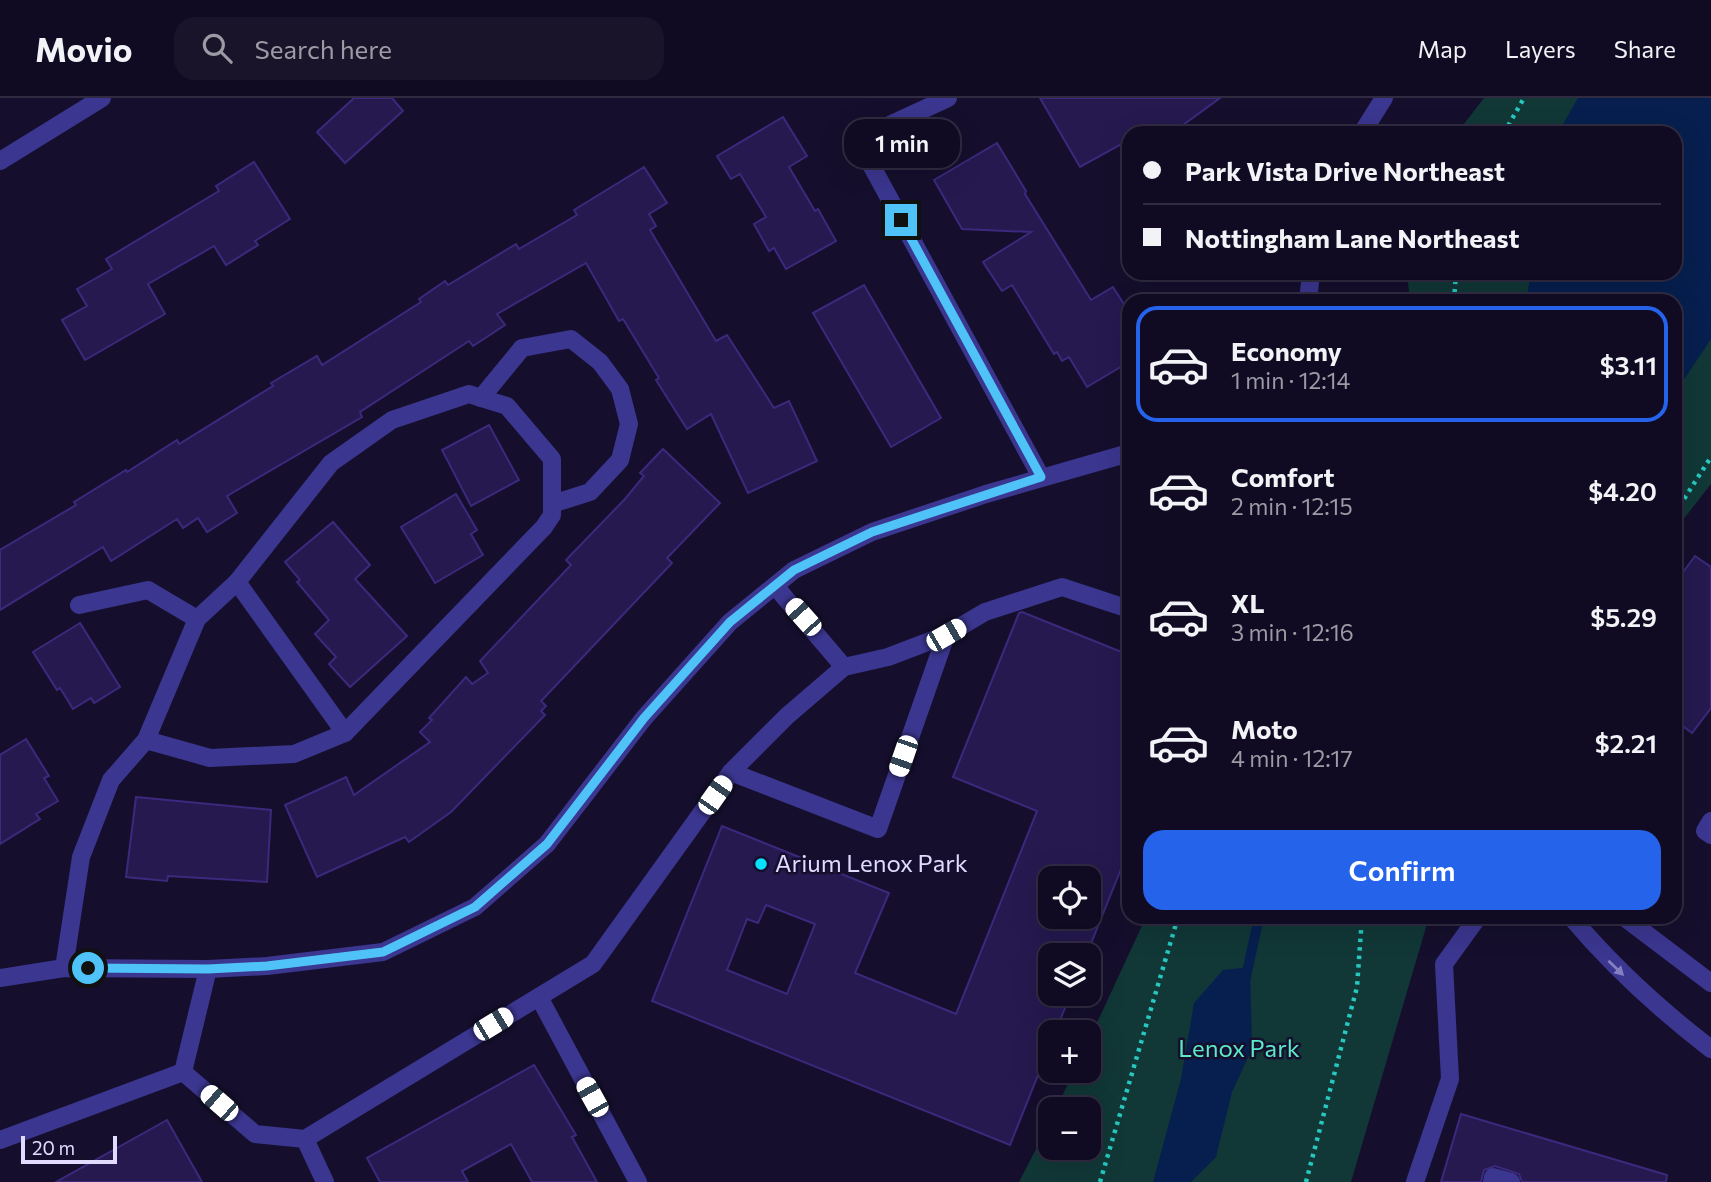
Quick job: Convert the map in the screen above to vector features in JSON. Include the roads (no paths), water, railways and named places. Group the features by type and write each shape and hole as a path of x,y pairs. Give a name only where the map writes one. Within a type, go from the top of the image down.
{"street":[{"path":"0,161 102,98"},
{"path":"947,98 868,135 863,150 1041,477"},
{"path":"1366,126 1384,98"},
{"path":"481,398 522,348 571,339 600,362 620,389 629,424 620,460 590,492 552,504"},
{"path":"64,968 80,857 111,780 146,740 197,619 237,582 331,463 392,420 469,394 508,406 552,458 552,515 544,527 345,733 294,754 210,758 146,740"},
{"path":"0,978 64,968 208,969 267,966 383,952 475,907 547,844 644,718 730,622 794,570 872,532 1041,477 1122,455"},
{"path":"237,582 345,733"},
{"path":"775,586 844,667"},
{"path":"183,1072 255,1134 305,1139 593,964 731,772 787,716 844,667 888,657 946,635 985,612 1062,587 1122,608"},
{"path":"79,605 148,590 197,619"},
{"path":"731,772 878,828 946,635"},
{"path":"1711,821 1705,831 1711,835"},
{"path":"1415,1182 1450,1079 1444,964 1473,924"},
{"path":"1577,924 1606,958 1651,1001 1711,1049"},
{"path":"1633,924 1711,984"},
{"path":"183,1072 208,969"},
{"path":"539,997 638,1182"},
{"path":"0,1140 183,1072"},
{"path":"305,1139 324,1182"},
{"path":"1492,1179 1511,1182"}],"water":[{"path":"1578,98 1711,98 1711,339 1682,382 1682,294 1527,294 1530,280 1682,280 1682,126 1562,126"},
{"path":"1250,967 1252,1049 1232,1092 1216,1157 1191,1182 1153,1182 1181,1079 1194,1003 1223,970"}],"waterway":[{"path":"1246,977 1257,924"}],"place":[{"name":"Arium Lenox Park","path":"761,864"}],"park label":[{"name":"Lenox Park","path":"1239,1049"}]}
